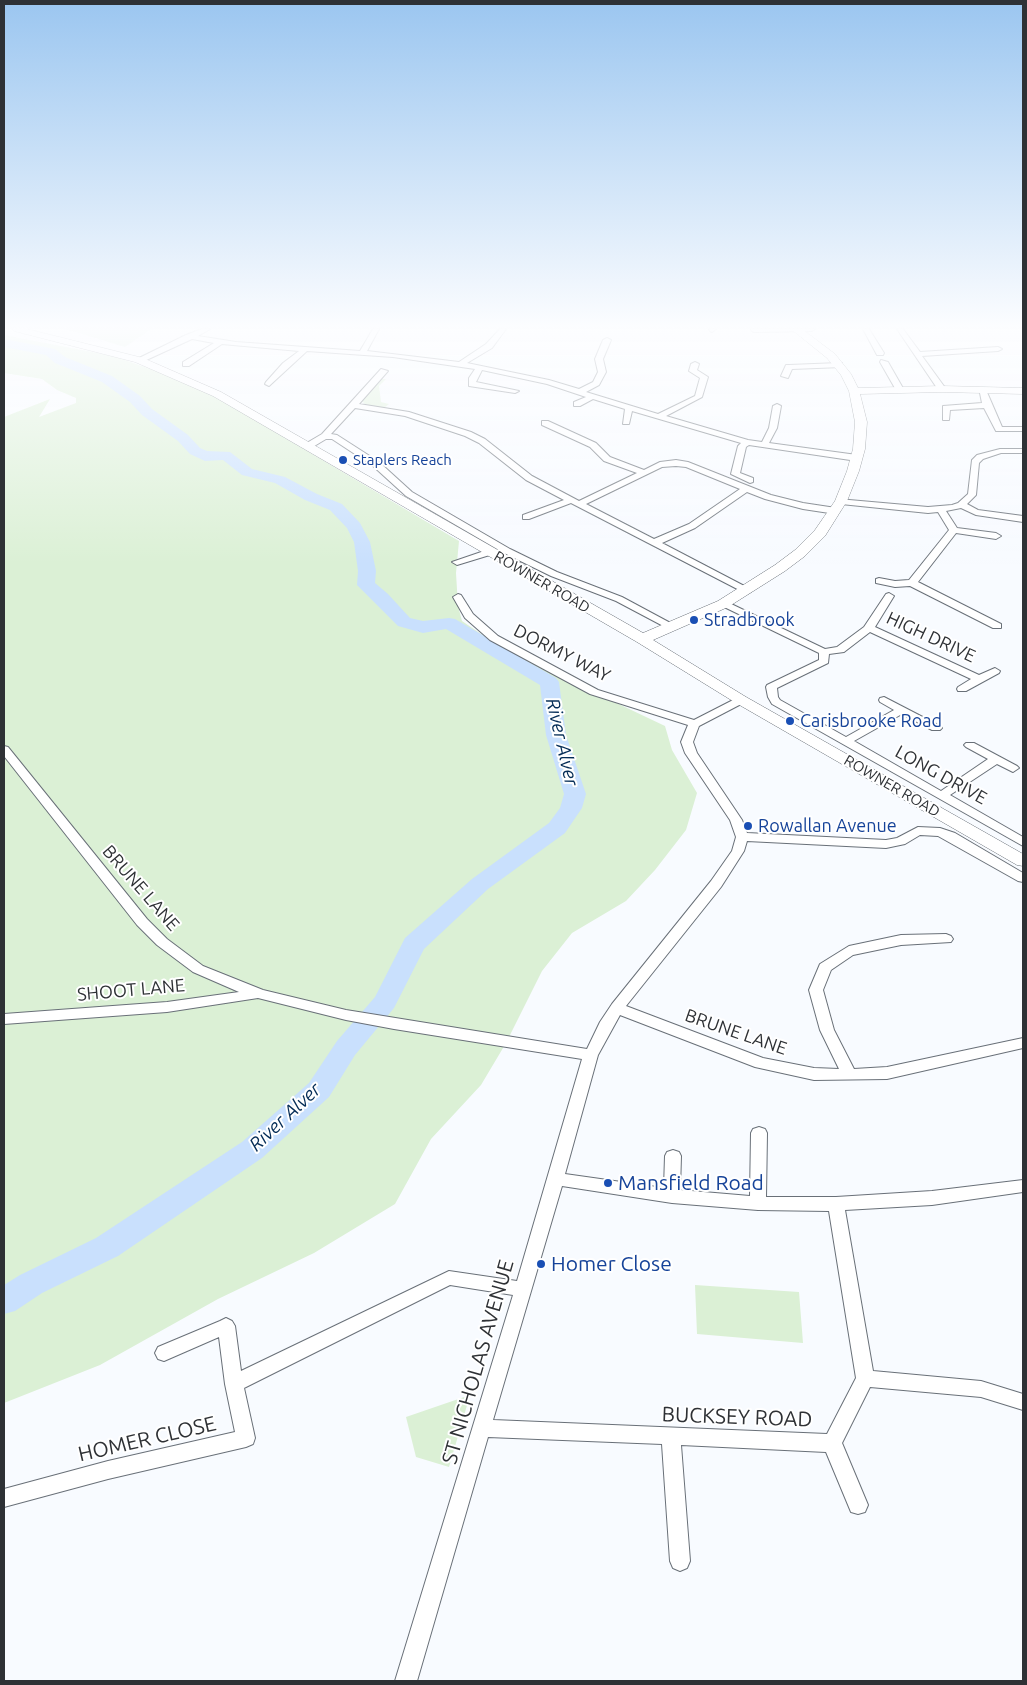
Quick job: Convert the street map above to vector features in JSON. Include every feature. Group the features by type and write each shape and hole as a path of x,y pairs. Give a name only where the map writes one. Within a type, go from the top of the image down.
{"main road":[{"name":"ROWNER ROAD","path":"241,408 642,639 741,700 1023,861"},
{"path":"642,639 723,604 747,591 800,553 820,533 838,506 858,458 861,422 858,408"}],"street":[{"path":"308,446 325,436 351,408"},
{"path":"369,408 406,414 468,434 492,449 529,478 747,591"},
{"path":"626,422 629,408 747,442 858,458"},
{"path":"658,417 678,408"},
{"path":"764,445 773,428 777,408"},
{"path":"946,418 946,408 951,408"},
{"path":"988,408 999,429 1023,429"},
{"path":"546,423 593,445 608,459 645,472"},
{"path":"325,436 334,438 359,452 376,464 409,494 483,538 554,574 619,599 670,626"},
{"path":"747,442 742,446 736,474 750,480"},
{"path":"526,517 575,502 660,465 676,463 786,502 941,510 961,505 972,495 974,462 980,457 1000,451 1023,451"},
{"path":"654,542 692,526 745,489"},
{"path":"961,505 976,512 1023,519"},
{"path":"941,510 954,530 996,536"},
{"path":"912,583 954,530"},
{"path":"457,562 490,552"},
{"path":"879,581 895,584 912,583 997,626"},
{"path":"723,604 824,652 840,650 860,632 868,629 889,596"},
{"name":"DORMY WAY","path":"458,597 469,616 494,638 594,692 695,724"},
{"name":"HIGH DRIVE","path":"868,629 877,630 978,679"},
{"name":"LONG DRIVE","path":"824,652 824,661 771,687 776,702 1023,842"},
{"name":"HIGH DRIVE","path":"962,689 995,671"},
{"path":"591,1055 607,1022 617,1008 716,884 738,851 742,837 736,820 692,753 687,742 695,724 741,700"},
{"path":"884,700 936,728"},
{"path":"847,743 851,737 902,710"},
{"path":"970,745 1014,768"},
{"name":"BRUNE LANE","path":"4,750 142,922 162,942 198,969 226,982 260,994 346,1015 591,1055"},
{"path":"941,796 996,760"},
{"path":"742,837 886,844 901,841 918,831 940,832 951,836 1023,878"},
{"path":"849,1075 826,1030 816,990 825,967 849,951 901,940 946,939"},
{"name":"SHOOT LANE","path":"4,1019 167,1007 260,994"},
{"name":"BRUNE LANE","path":"617,1008 760,1063 805,1072 849,1075 887,1073 1023,1043"},
{"name":"ST NICHOLAS AVENUE","path":"406,1681 556,1179 591,1055"},
{"path":"758,1203 759,1133"},
{"path":"672,1196 673,1156"},
{"path":"556,1179 672,1196 758,1203 836,1204 932,1198 1023,1186"},
{"path":"836,1204 865,1378 981,1389 1023,1402"},
{"path":"234,1384 449,1278 523,1289"},
{"name":"HOMER CLOSE","path":"4,1498 108,1470 246,1438 234,1384 226,1326 164,1353"},
{"name":"BUCKSEY ROAD","path":"482,1428 832,1443 865,1378"},
{"path":"672,1437 680,1561"},
{"path":"832,1443 858,1505"}],"green space":[{"path":"28,408 45,408 39,417 64,408 234,408 459,541 456,573 458,606 462,621 490,640 547,670 665,726 672,750 697,793 686,830 655,870 626,901 572,933 542,971 506,1043 481,1085 431,1139 395,1204 314,1253 218,1299 100,1365 4,1403 4,417"},
{"path":"695,1285 799,1292 803,1343 697,1334"},
{"path":"470,1395 449,1467 416,1457 406,1417"}],"waterway":[{"name":"River Alver","path":"4,1301 31,1284 107,1247 252,1150 319,1090 346,1048 385,1002 414,944 480,884 557,828 571,808 575,794 556,735 549,682 449,623 423,627 404,622 382,598 366,585 367,571 362,542 354,526 336,507 311,497 280,480 247,472 225,455 205,456 195,451 183,438 143,408"}],"place":[{"name":"Staplers Reach","path":"343,460"},
{"name":"Stradbrook","path":"694,620"},
{"name":"Carisbrooke Road","path":"790,721"},
{"name":"Rowallan Avenue","path":"748,826"},
{"name":"Mansfield Road","path":"608,1183"},
{"name":"Homer Close","path":"541,1264"}]}
